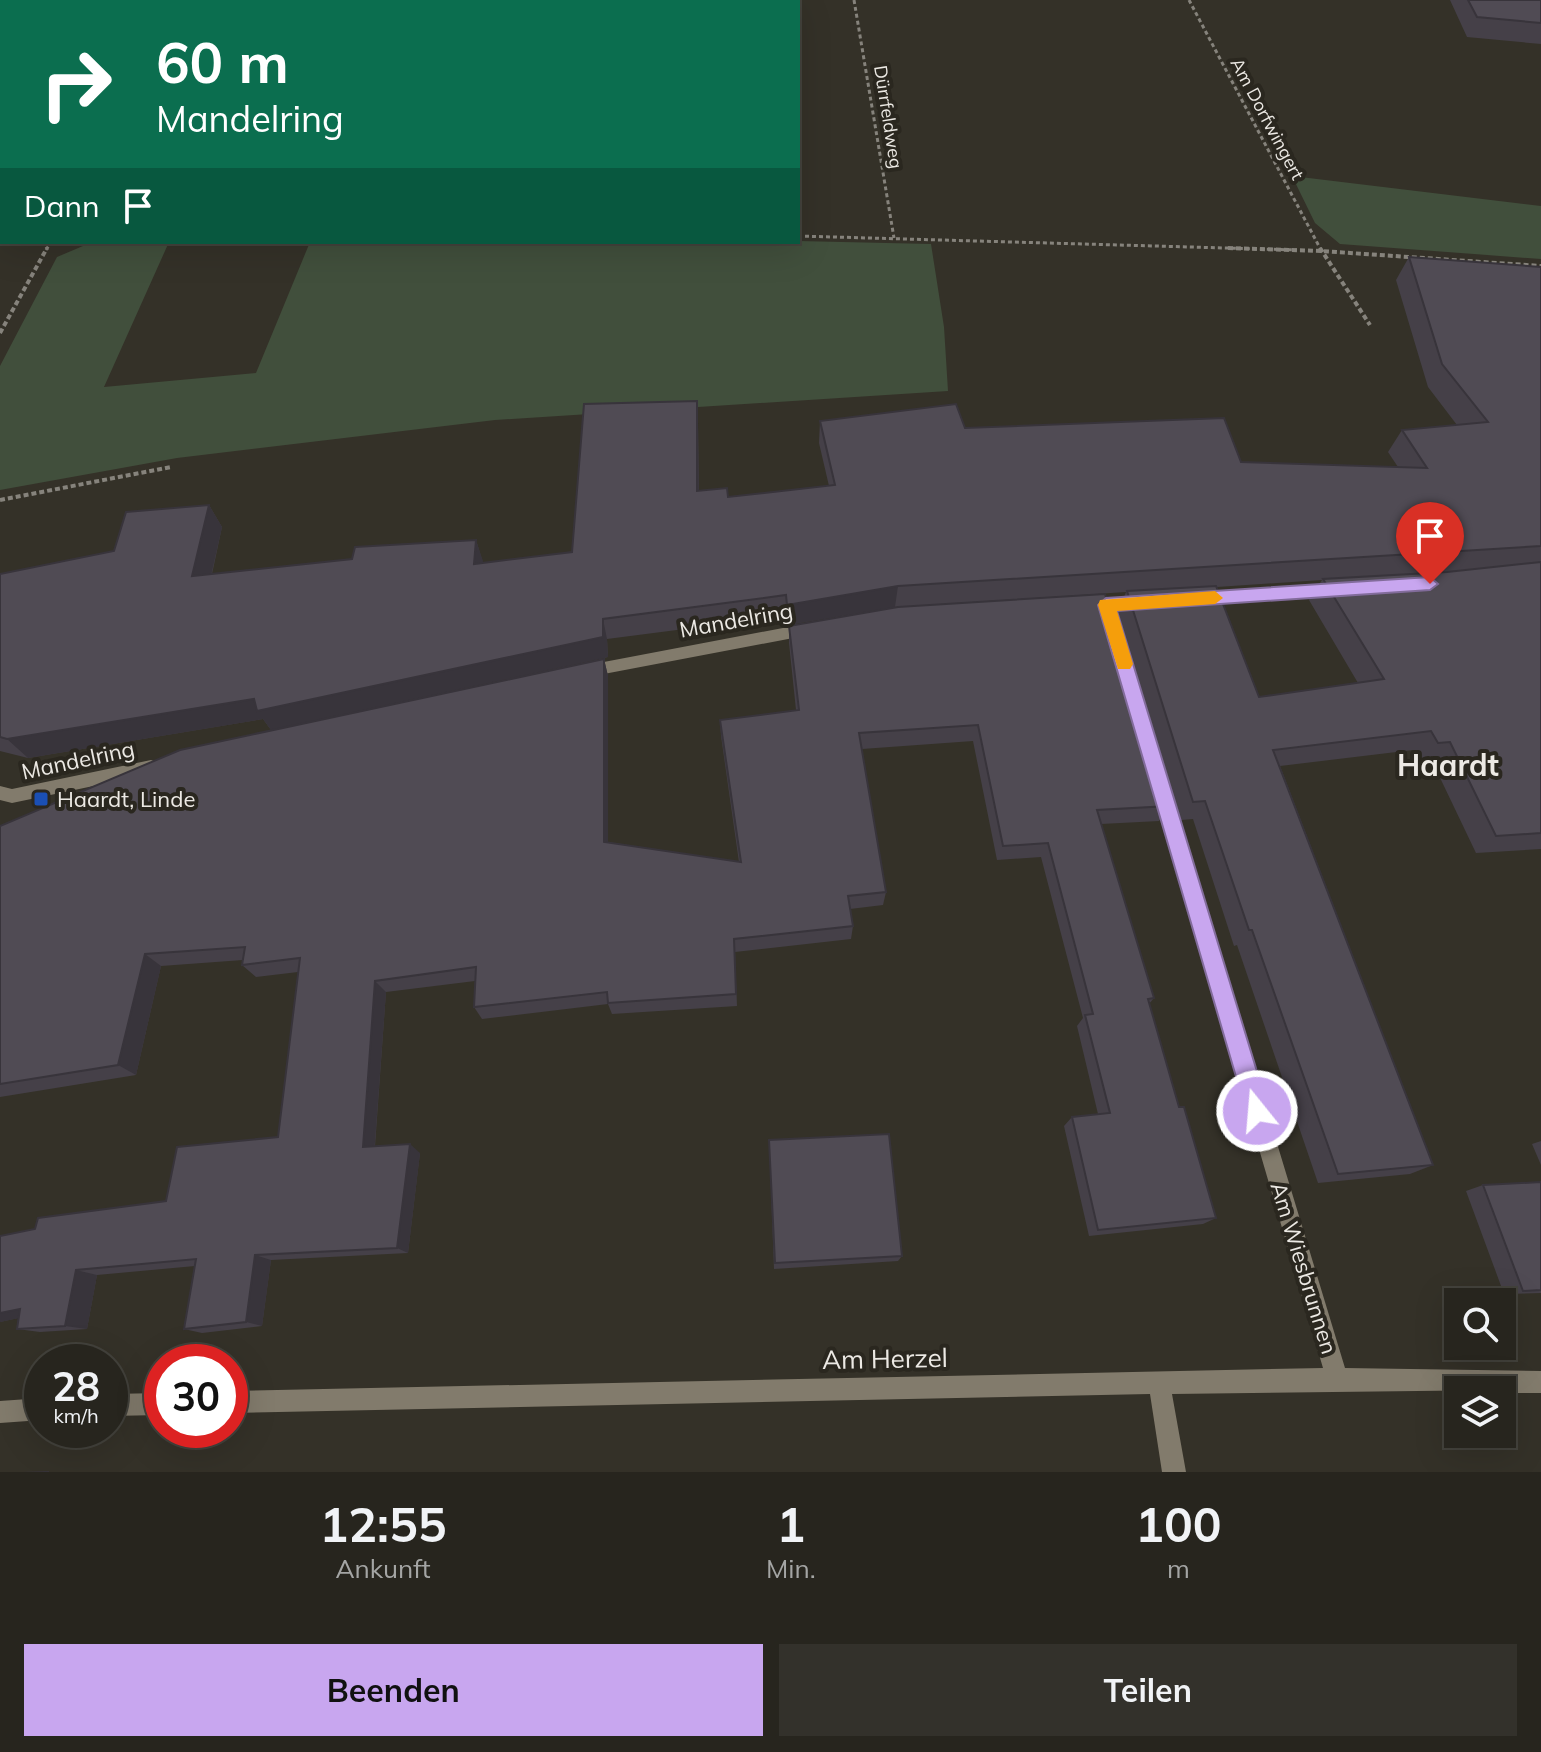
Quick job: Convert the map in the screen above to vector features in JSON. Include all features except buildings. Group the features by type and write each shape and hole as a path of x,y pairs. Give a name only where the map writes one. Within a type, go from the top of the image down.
{"street":[{"path":"1183,600 1353,589"},
{"path":"1062,607 1109,612 1153,602"},
{"name":"Mandelring","path":"576,673 833,626"},
{"name":"Mandelring","path":"4,797 166,763"},
{"name":"Am Wiesbrunnen","path":"1156,772 1337,1379"},
{"name":"Am Herzel","path":"248,1402 1337,1379 1541,1382"},
{"path":"1159,1382 1174,1472"},
{"path":"0,1412 24,1410"}],"path":[{"name":"Dürrfeldweg","path":"854,0 894,238"},
{"name":"Am Dorfwingert","path":"1189,0 1321,251 1370,325"},
{"path":"800,236 1321,251 1541,266"},
{"path":"0,333 50,244"},
{"path":"0,500 171,467"}],"green space":[{"path":"1292,176 1541,206 1541,259 1340,244 1315,223"},
{"path":"800,241 931,244 944,327 948,391 495,420 177,458 0,490 0,366 57,257 83,246 168,244 104,387 256,373 309,244 800,244"}],"slow traffic":[{"path":"1124,664 1106,605 1215,598"}],"place":[{"name":"Haardt, Linde","path":"41,799"}],"district":[{"name":"Haardt","path":"1448,766"}],"route":[{"path":"1257,1111 1106,605 1430,584"}]}
